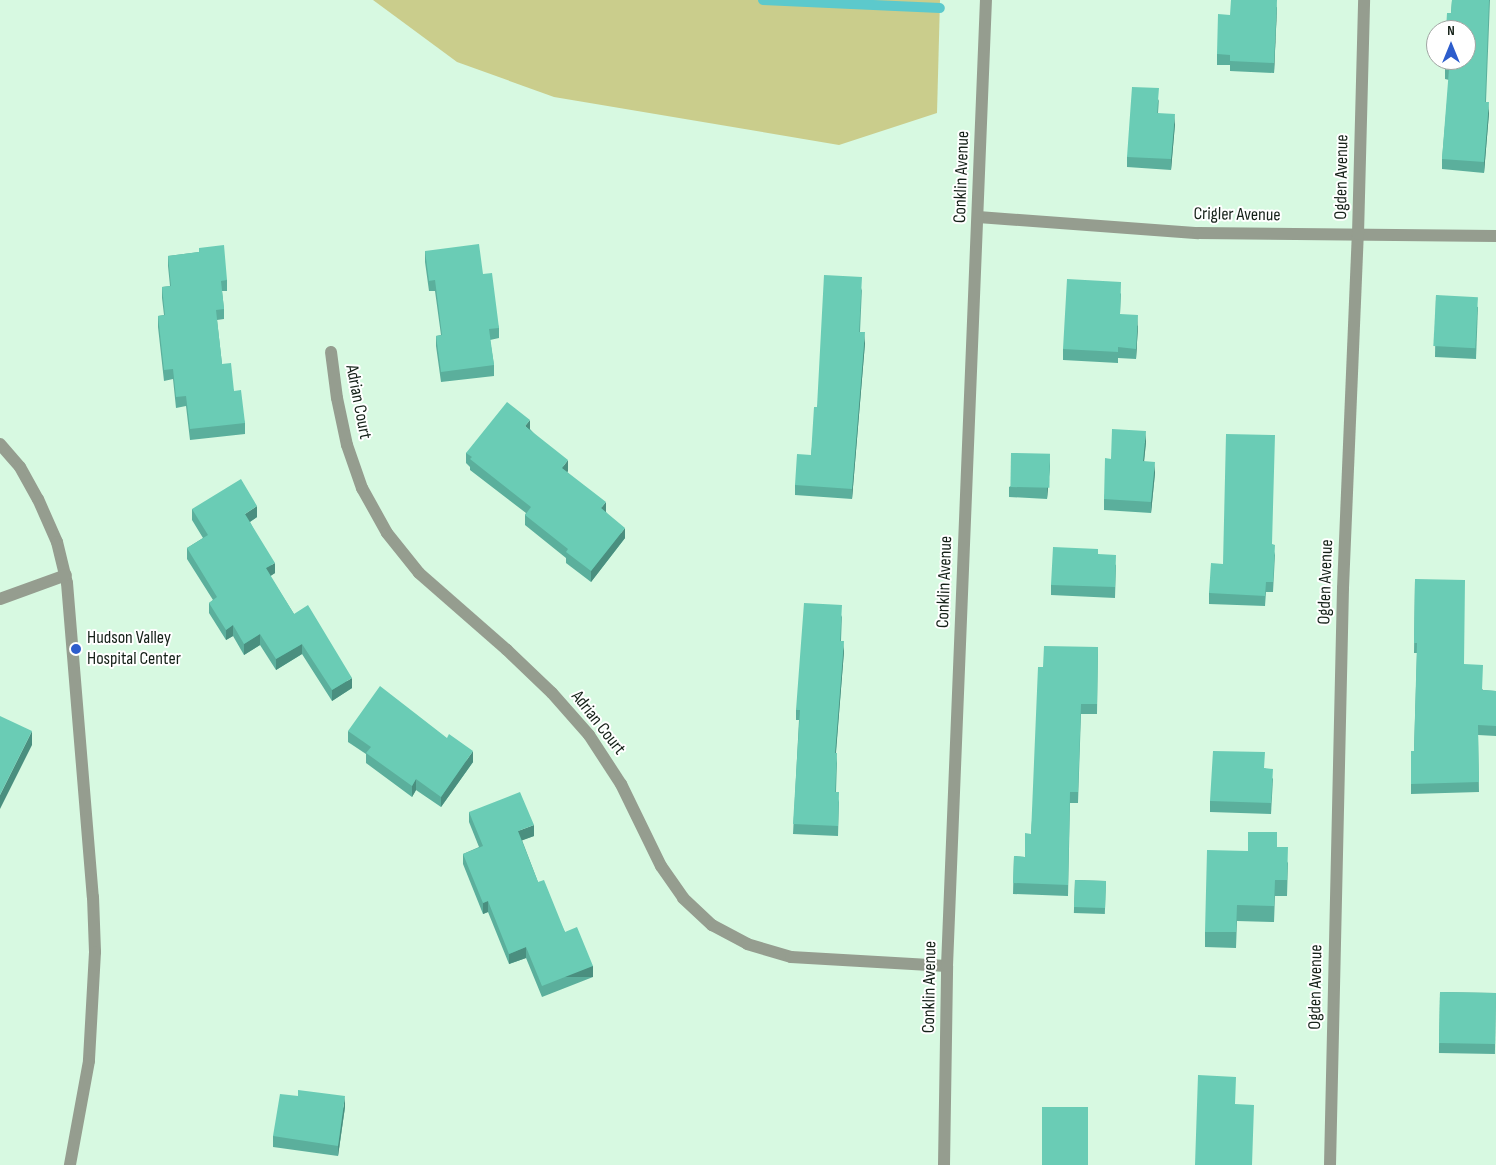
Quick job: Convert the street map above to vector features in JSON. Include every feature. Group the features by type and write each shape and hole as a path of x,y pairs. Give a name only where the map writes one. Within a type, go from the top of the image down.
{"street":[{"name":"Conklin Avenue","path":"944,1165 947,966 986,0"},
{"name":"Ogden Avenue","path":"1330,1165 1343,588 1358,234 1364,0"},
{"name":"Crigler Avenue","path":"978,217 1198,232 1496,236"},
{"name":"Adrian Court","path":"331,352 337,398 347,445 362,488 387,533 419,573 507,650 552,693 589,735 621,784 661,866 683,898 712,925 747,944 791,957 947,966"},
{"path":"0,444 20,467 38,499 57,542 66,575 92,888 94,952 89,1061 70,1165"},
{"path":"0,599 66,575"}],"green space":[{"path":"373,0 940,0 937,113 839,145 554,97 457,62"}],"building":[{"path":"1231,0 1277,0 1274,63 1230,61 1230,55 1217,54 1218,14 1230,15"},
{"path":"1452,0 1489,0 1485,102 1489,102 1484,162 1442,159 1449,70 1476,70 1476,20 1447,20 1447,13 1451,13"},
{"path":"1132,87 1159,88 1157,113 1175,114 1171,159 1127,157"},
{"path":"479,244 483,274 492,273 499,328 489,329 494,365 441,372 436,336 442,335 435,280 429,281 425,251"},
{"path":"224,245 227,280 221,281 224,309 216,310 222,364 231,363 234,391 241,390 245,423 190,429 186,396 176,397 173,369 164,370 158,316 165,315 162,287 171,286 168,256 199,252 199,248"},
{"path":"824,275 862,277 859,332 865,332 852,489 795,485 797,454 811,455 814,407 817,407"},
{"path":"1067,279 1121,282 1120,314 1138,315 1136,349 1118,347 1118,352 1063,349"},
{"path":"1436,295 1478,297 1475,348 1433,346"},
{"path":"507,402 530,420 525,426 568,460 562,468 606,502 601,508 625,528 591,571 566,552 568,549 525,515 531,507 470,459 472,457 466,453"},
{"path":"1112,429 1146,431 1143,461 1155,462 1151,502 1104,499 1105,458 1111,459"},
{"path":"1226,434 1275,435 1272,544 1275,545 1273,582 1266,582 1265,596 1209,593 1211,563 1223,564"},
{"path":"1011,453 1050,454 1049,488 1010,487"},
{"path":"241,479 257,506 245,514 275,563 266,568 294,614 308,605 352,678 332,690 302,644 276,659 260,634 244,644 233,625 226,630 209,603 217,597 187,548 208,535 192,509"},
{"path":"1053,547 1098,549 1098,554 1116,555 1115,587 1051,585"},
{"path":"1415,579 1465,580 1464,664 1483,665 1482,690 1496,691 1496,726 1478,725 1479,782 1411,784 1411,751 1414,751 1417,643 1414,643"},
{"path":"804,603 842,605 840,641 844,641 835,753 837,753 835,792 839,792 838,826 793,824 800,710 796,710"},
{"path":"1044,646 1098,647 1097,704 1081,704 1078,792 1070,792 1068,885 1013,883 1014,856 1025,857 1025,833 1031,834 1038,667 1043,667"},
{"path":"380,686 447,738 449,734 473,751 441,797 416,779 412,786 366,753 371,747 348,731"},
{"path":"0,716 32,731 0,795"},
{"path":"1213,751 1265,752 1264,768 1273,769 1271,803 1210,801"},
{"path":"520,792 534,825 518,831 538,882 544,880 565,932 577,927 593,966 542,986 526,947 509,954 488,901 483,903 463,854 483,846 469,812"},
{"path":"1248,832 1277,832 1277,847 1288,847 1287,880 1275,880 1274,906 1237,905 1236,932 1205,932 1207,850 1248,851"},
{"path":"1075,880 1106,881 1105,908 1074,907"},
{"path":"1440,992 1496,993 1495,1044 1439,1043"},
{"path":"1198,1075 1236,1077 1235,1104 1254,1105 1252,1165 1195,1165"},
{"path":"298,1090 345,1096 338,1146 273,1136 280,1094 298,1096"},
{"path":"1042,1107 1088,1107 1088,1165 1042,1165"}],"waterway":[{"path":"763,0 940,8"}],"place":[{"name":"Hudson Valley Hospital Center","path":"76,649"}]}
